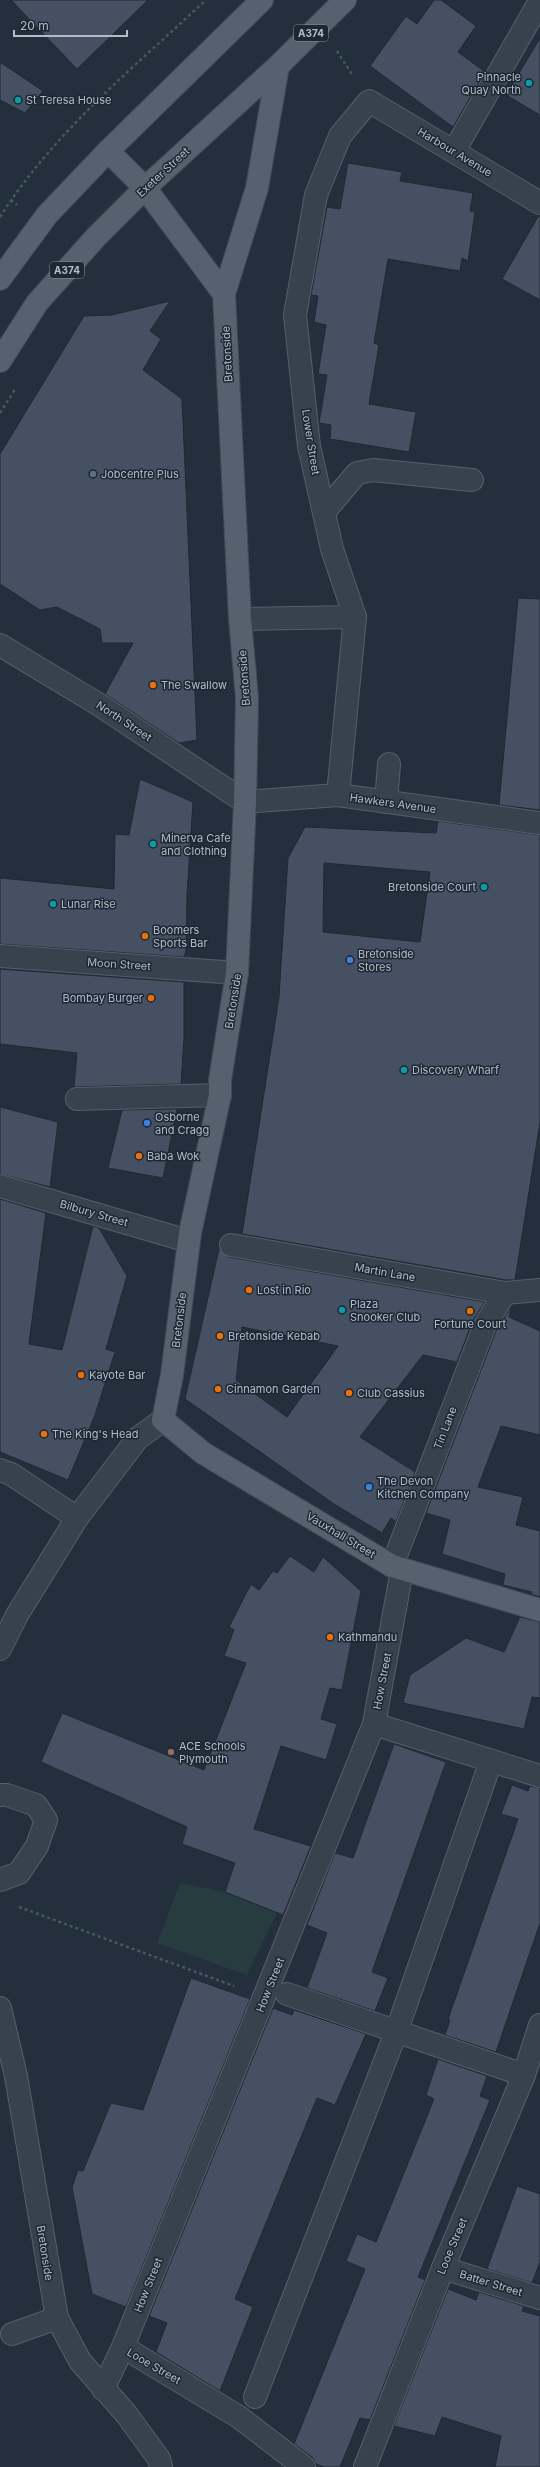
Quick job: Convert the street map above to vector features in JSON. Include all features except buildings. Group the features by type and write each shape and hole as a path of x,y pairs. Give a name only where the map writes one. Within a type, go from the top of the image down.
{"main road":[{"path":"0,279 47,215 108,151 262,0"},
{"name":"Exeter Street","path":"0,361 37,303 96,237 145,188 278,66 345,0"},
{"name":"Bretonside","path":"163,1420 172,1375 188,1241 220,1095 220,1080 237,973 245,802 246,698 240,619 224,294 257,188 278,66"},
{"path":"108,151 145,188 224,294"},
{"name":"Vauxhall Street","path":"163,1420 203,1453 397,1568 540,1610"}],"street":[{"path":"454,152 540,1"},
{"name":"Harbour Avenue","path":"369,101 540,203"},
{"name":"Lower Street","path":"338,795 355,617 332,549 309,446 294,316 316,195 340,136 369,101"},
{"path":"324,512 357,473 373,470 472,480"},
{"path":"240,619 355,617"},
{"name":"North Street","path":"0,644 98,704 245,802"},
{"path":"386,802 390,764"},
{"name":"Hawkers Avenue","path":"245,802 338,795 540,823"},
{"name":"Moon Street","path":"0,956 237,973"},
{"path":"77,1098 220,1095"},
{"name":"Bilbury Street","path":"0,1186 188,1241"},
{"name":"Martin Lane","path":"231,1245 505,1293 540,1290"},
{"name":"Tin Lane","path":"397,1568 485,1325 505,1293"},
{"path":"0,1649 17,1615 77,1518 138,1438 163,1420"},
{"path":"0,1470 31,1486 77,1518"},
{"name":"How Street","path":"102,2389 123,2348 374,1724 397,1568"},
{"path":"374,1724 540,1776"},
{"path":"255,2397 397,2030 491,1761"},
{"path":"0,1795 7,1795 36,1805 46,1820 37,1846 19,1873 0,1880"},
{"path":"287,1994 397,2030 524,2075"},
{"name":"Bretonside","path":"0,2008 16,2076 57,2318 80,2361 102,2389 127,2415 159,2459 161,2467"},
{"name":"Looe Street","path":"365,2467 443,2268 524,2075 540,2025"},
{"name":"Batter Street","path":"443,2268 540,2298"},
{"path":"12,2334 57,2318"},
{"name":"Looe Street","path":"123,2348 238,2417 304,2467"}],"path":[{"path":"0,217 11,200 76,121 206,0"},
{"path":"320,24 369,101"},
{"path":"15,1905 265,1997"}],"green space":[{"path":"180,1883 225,1892 277,1913 247,1975 157,1943"}],"place":[{"name":"Pinnacle Quay North","path":"529,83"},
{"name":"St Teresa House","path":"18,100"},
{"name":"Jobcentre Plus","path":"93,474"},
{"name":"The Swallow","path":"153,685"},
{"name":"Minerva Cafe and Clothing","path":"153,844"},
{"name":"Bretonside Court","path":"484,887"},
{"name":"Lunar Rise","path":"53,904"},
{"name":"Boomers Sports Bar","path":"145,936"},
{"name":"Bretonside Stores","path":"350,960"},
{"name":"Bombay Burger","path":"151,998"},
{"name":"Discovery Wharf","path":"404,1070"},
{"name":"Osborne and Cragg","path":"147,1123"},
{"name":"Baba Wok","path":"139,1156"},
{"name":"Lost in Rio","path":"249,1290"},
{"name":"Plaza Snooker Club","path":"342,1310"},
{"name":"Fortune Court","path":"470,1311"},
{"name":"Bretonside Kebab","path":"220,1336"},
{"name":"Kayote Bar","path":"81,1375"},
{"name":"Cinnamon Garden","path":"218,1389"},
{"name":"Club Cassius","path":"349,1393"},
{"name":"The King's Head","path":"44,1434"},
{"name":"The Devon Kitchen Company","path":"369,1487"},
{"name":"Kathmandu","path":"330,1637"},
{"name":"ACE Schools Plymouth","path":"171,1752"}]}
